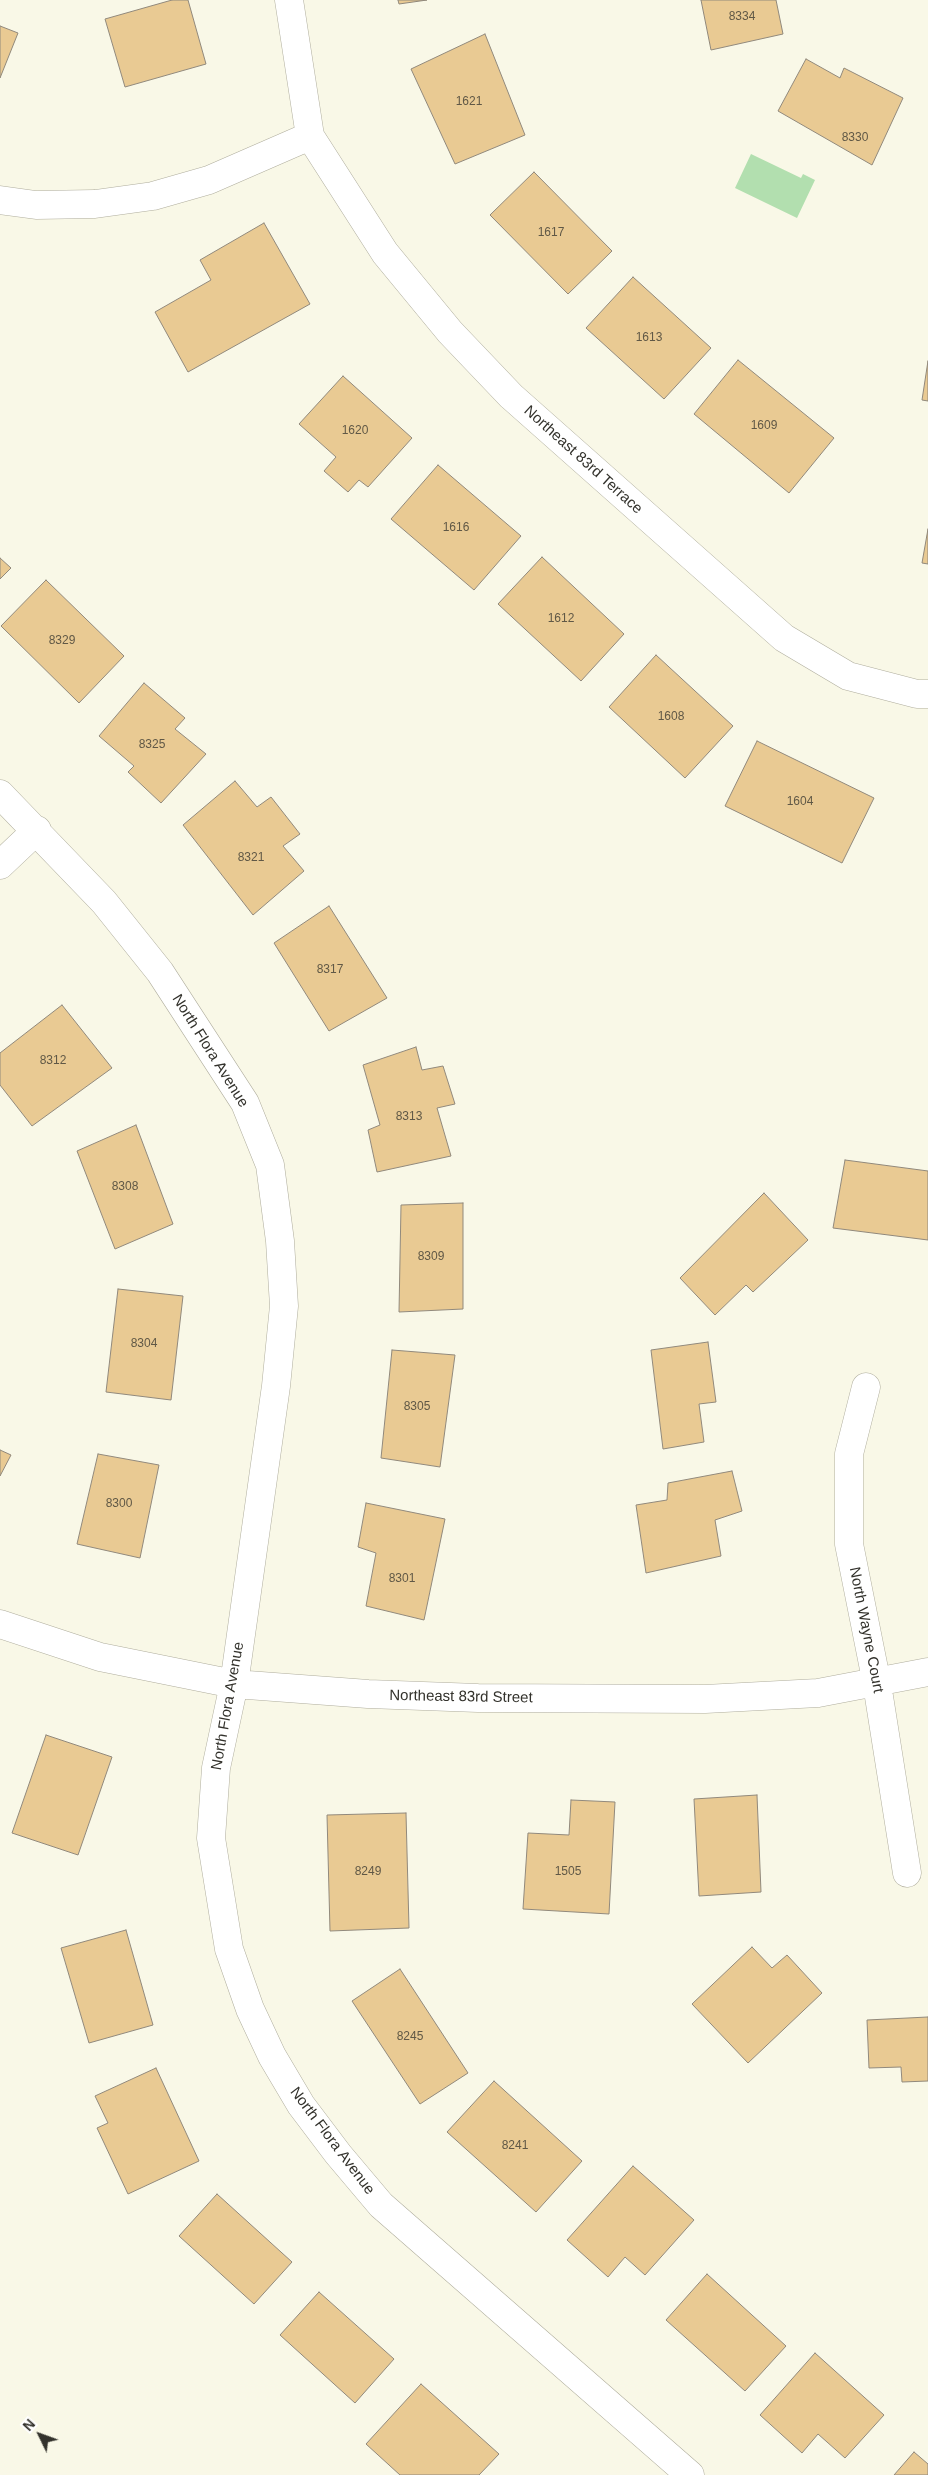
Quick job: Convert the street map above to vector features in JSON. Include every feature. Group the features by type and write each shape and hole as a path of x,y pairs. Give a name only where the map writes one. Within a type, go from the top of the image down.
{"street":[{"path":"0,200 36,205 95,204 153,196 209,180 310,136 289,0"},
{"name":"Northeast 83rd Terrace","path":"310,136 385,253 450,332 511,396 784,638 848,676 917,694 928,694"},
{"name":"North Flora Avenue","path":"0,794 37,830 104,902 160,972 246,1104 270,1165 280,1241 284,1306 274,1395 234,1684 216,1768 211,1838 230,1949 250,2009 272,2056 301,2105 338,2154 381,2205 690,2475"},
{"path":"0,864 37,830"},
{"name":"North Wayne Court","path":"866,1387 849,1454 849,1544 877,1684 907,1873"},
{"name":"Northeast 83rd Street","path":"0,1624 100,1657 234,1684 368,1694 478,1698 705,1699 818,1693 877,1684 928,1672"}],"shaded area":[{"path":"751,154 801,178 803,174 815,180 797,218 735,188"}],"building":[{"path":"172,0 188,0 206,64 125,87 105,19"},
{"path":"398,0 427,0 399,4"},
{"path":"701,0 776,0 783,34 711,50"},
{"path":"0,26 18,33 0,78"},
{"path":"485,34 525,135 455,164 411,69"},
{"path":"806,59 840,78 844,68 903,98 872,165 778,111"},
{"path":"534,172 612,251 568,294 490,215"},
{"path":"264,223 310,304 188,372 155,312 211,280 200,260"},
{"path":"633,277 711,348 664,399 586,328"},
{"path":"738,360 834,438 789,493 694,414"},
{"path":"928,361 928,401 922,400"},
{"path":"343,376 412,438 368,487 359,480 348,492 324,471 336,457 299,424"},
{"path":"438,465 521,536 474,590 391,519"},
{"path":"928,529 928,564 922,563"},
{"path":"542,557 624,634 581,681 498,604"},
{"path":"0,558 11,568 0,579"},
{"path":"46,580 124,656 79,703 1,626"},
{"path":"656,655 733,726 685,778 609,707"},
{"path":"144,683 185,718 175,729 206,754 161,803 128,772 134,766 99,736"},
{"path":"757,741 874,798 842,863 725,806"},
{"path":"235,781 257,807 271,797 300,834 283,846 304,871 253,915 183,825"},
{"path":"329,906 387,998 329,1031 274,943"},
{"path":"62,1005 112,1068 32,1126 0,1085 0,1053"},
{"path":"416,1047 422,1070 443,1066 455,1104 437,1108 451,1156 377,1172 368,1130 380,1125 363,1065"},
{"path":"136,1125 173,1224 115,1249 77,1151"},
{"path":"845,1160 928,1171 928,1240 833,1228"},
{"path":"764,1193 808,1240 753,1292 746,1285 715,1315 680,1278"},
{"path":"463,1203 463,1309 399,1312 401,1205"},
{"path":"118,1289 183,1296 171,1400 106,1392"},
{"path":"708,1342 716,1402 699,1404 704,1442 663,1449 651,1350"},
{"path":"392,1350 455,1355 440,1467 381,1458"},
{"path":"0,1450 11,1455 0,1476"},
{"path":"98,1454 159,1465 140,1558 77,1544"},
{"path":"732,1471 742,1511 715,1520 721,1556 646,1573 636,1505 667,1500 668,1483"},
{"path":"366,1503 445,1519 424,1620 366,1606 376,1553 358,1547"},
{"path":"46,1735 112,1757 78,1855 12,1833"},
{"path":"757,1795 761,1892 699,1896 694,1799"},
{"path":"571,1800 615,1802 609,1914 523,1909 528,1833 569,1835"},
{"path":"406,1813 409,1928 330,1931 327,1815"},
{"path":"126,1930 153,2025 89,2043 61,1948"},
{"path":"752,1947 772,1968 787,1955 822,1993 748,2063 692,2004"},
{"path":"400,1969 468,2073 420,2104 352,2001"},
{"path":"928,2017 928,2081 902,2082 901,2067 869,2068 867,2020"},
{"path":"156,2068 199,2161 128,2194 97,2128 108,2123 95,2096"},
{"path":"494,2081 582,2161 536,2212 447,2132"},
{"path":"633,2166 694,2220 645,2275 625,2257 608,2277 567,2240"},
{"path":"217,2194 292,2262 254,2304 179,2236"},
{"path":"707,2274 786,2346 745,2391 666,2320"},
{"path":"319,2292 394,2359 355,2403 280,2335"},
{"path":"815,2353 884,2415 845,2458 818,2434 802,2453 760,2415"},
{"path":"421,2384 499,2454 479,2475 400,2475 366,2444"},
{"path":"914,2452 928,2464 928,2475 894,2475"}]}
